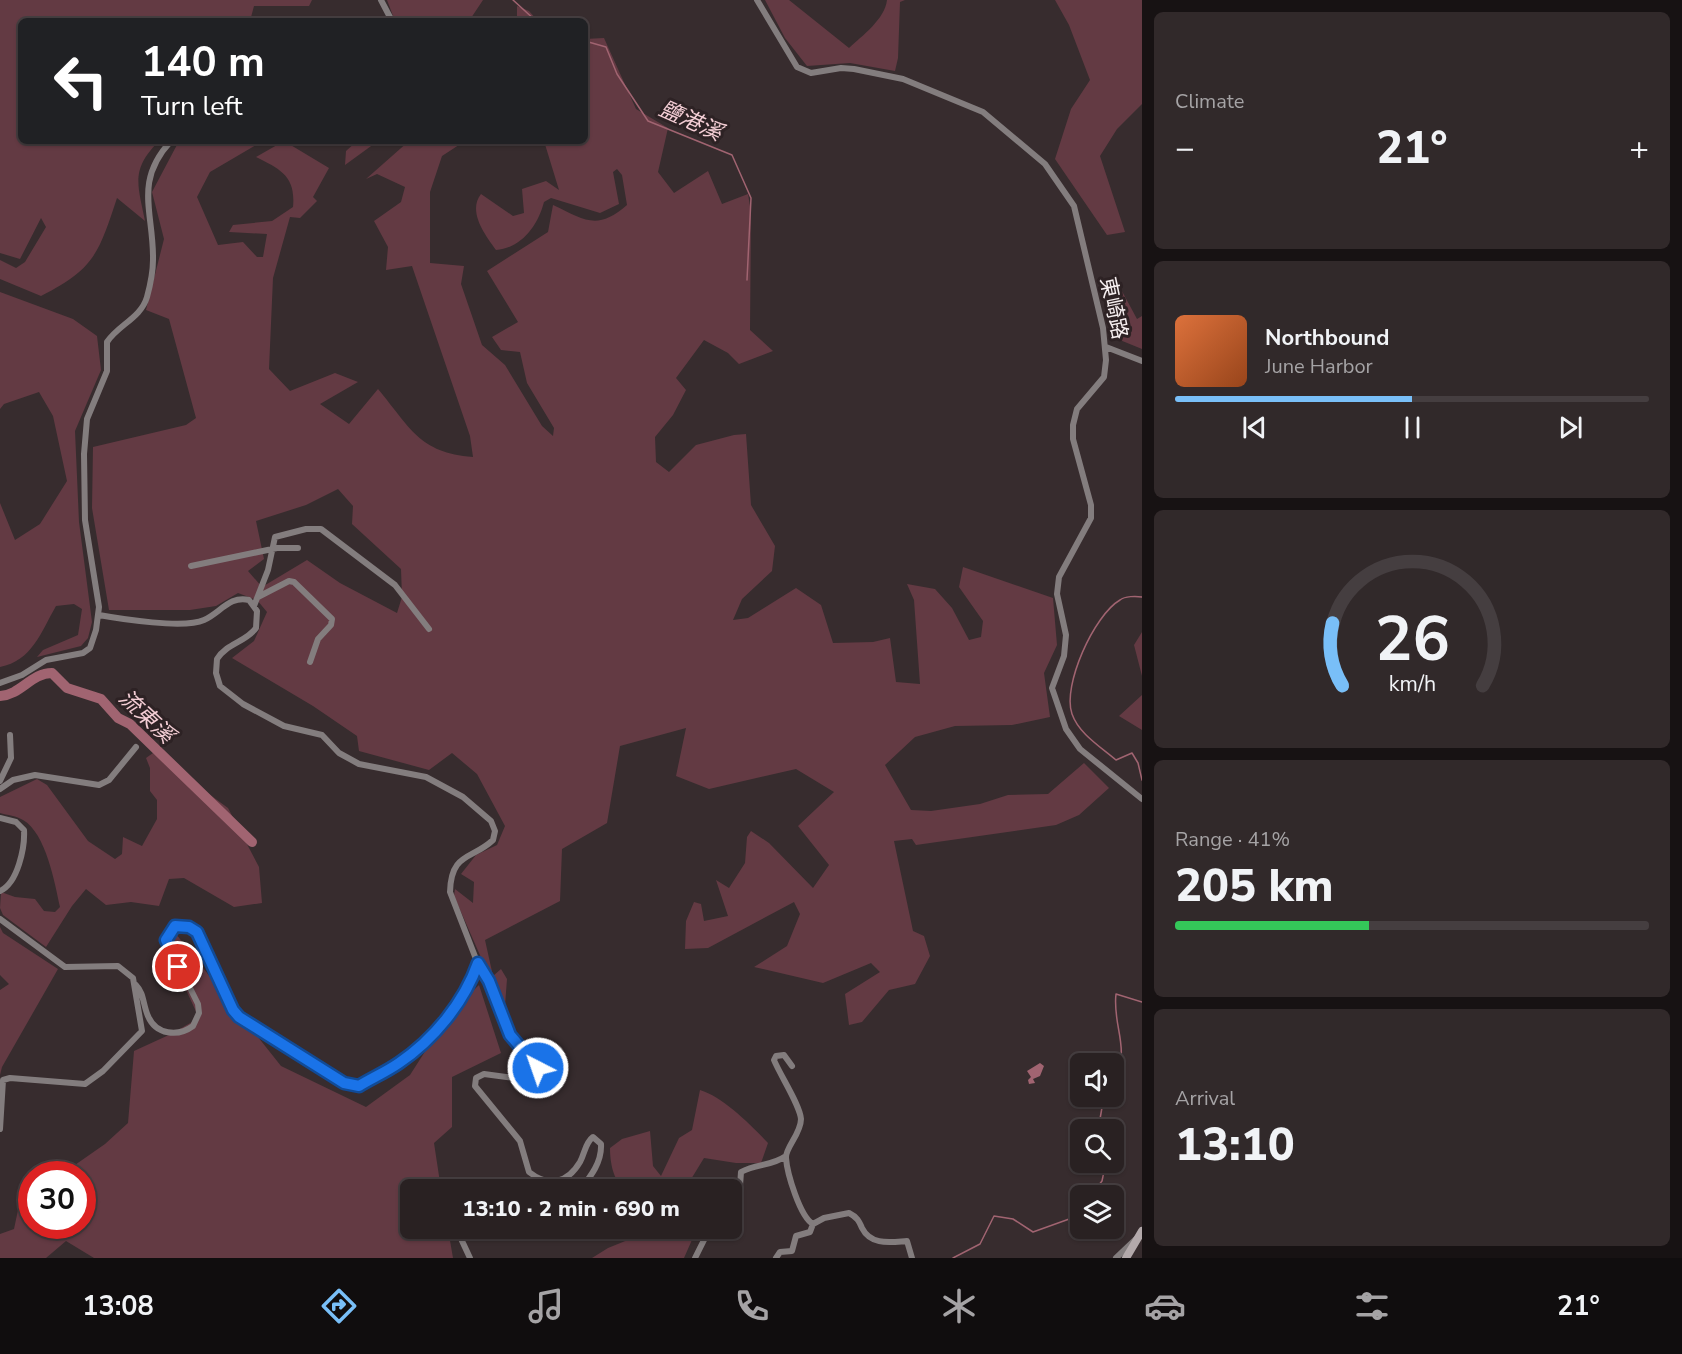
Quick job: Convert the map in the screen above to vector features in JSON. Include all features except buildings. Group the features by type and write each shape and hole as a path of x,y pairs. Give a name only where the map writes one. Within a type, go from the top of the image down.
{"street":[{"path":"381,0 390,18"},
{"name":"東崎路","path":"757,0 796,67 811,73 841,68 854,69 903,80 928,88 983,112 1045,164 1074,206 1106,347 1104,377 1077,410 1072,425 1073,439 1091,505 1091,518 1059,577 1057,594 1066,635 1064,656 1052,688 1066,729 1080,749 1142,799"},
{"path":"0,683 22,675 46,660 87,650 96,630 99,615 85,520 87,419 107,371 107,342 144,306 154,263 146,193 161,154 169,144"},
{"path":"1106,347 1142,361"},
{"path":"254,606 268,570 270,549 275,537 306,529 321,529 395,585 429,629"},
{"path":"191,566 270,549 298,548"},
{"path":"258,597 289,581 294,582 332,619 331,625 318,639 310,662"},
{"path":"99,615 127,620 193,622 205,620 237,599 249,600 259,617 256,628 247,638 226,648 217,659 217,680 225,692 279,724 322,735 339,753 359,764 426,777 463,797 491,821 495,831 493,840 461,860 451,887 456,909 478,963 489,981 510,1035 538,1071 537,1074 522,1079 484,1074 476,1078 475,1086 519,1141 529,1172 540,1179"},
{"path":"0,781 11,758 10,735"},
{"path":"0,789 13,780 35,775 99,785 109,780 136,747"},
{"path":"0,818 16,822 24,830 24,845 12,878 5,889 0,891"},
{"path":"0,919 65,967 118,966 132,978 140,990 148,1018 153,1025 166,1032 176,1033 193,1026 199,1012 198,1004 166,940 175,926 193,928 233,1010 239,1017 344,1083 359,1086 399,1063 432,1036 467,988 478,963"},
{"path":"0,1129 3,1080 10,1078 85,1084 103,1071 141,1034 136,985"},
{"path":"740,1179 741,1172 753,1166 773,1165 786,1156 798,1133 801,1118 775,1058 778,1054 784,1055 792,1066"},
{"path":"562,1179 573,1172 587,1142 593,1137 601,1144 599,1159 589,1179"},
{"path":"786,1156 791,1188 802,1205 805,1217 813,1224"},
{"path":"776,1258 780,1252 792,1251 796,1236 810,1232 813,1224 833,1215 853,1215 865,1234 873,1240 908,1241 912,1258"},
{"path":"1116,1258 1139,1234"},
{"path":"1126,1258 1139,1234"},
{"path":"461,1239 470,1258"},
{"path":"695,1258 704,1239"}],"shaded area":[{"path":"0,0 312,0 309,6 254,6 251,18 18,18 18,144 156,144 144,161 138,178 145,221 117,198 99,246 84,267 73,277 41,296 0,279 0,260 16,268 25,262 46,227 41,218 20,259 0,253"},
{"path":"387,0 483,0 471,18 394,18"},
{"path":"765,0 789,0 849,48 878,20 887,0 905,0 900,2 898,58 895,71 850,63 807,66 785,38"},
{"path":"1055,0 1142,0 1142,104 1117,129 1100,156 1125,232 1107,235 1055,159 1071,109 1090,80 1069,25"},
{"path":"517,6 529,11 535,18 517,18"},
{"path":"604,38 636,109 668,128 658,172 674,193 708,171 722,204 748,194 751,212 750,330 773,351 739,364 728,353 704,340 676,378 686,390 673,415 655,437 656,462 669,472 696,445 746,434 751,505 775,546 772,571 742,599 733,620 748,618 796,588 821,605 833,643 873,642 890,638 896,682 920,684 914,600 907,584 935,589 952,608 969,640 981,637 983,621 959,587 963,567 1053,598 1057,645 1044,673 1050,717 1012,725 955,726 915,737 885,765 911,810 931,811 980,804 1008,795 1048,794 1084,763 1109,788 1079,815 1056,825 916,845 912,839 894,841 913,931 924,936 930,956 915,984 889,990 862,1022 849,1025 845,994 880,972 871,963 823,983 754,967 787,946 800,914 794,902 708,948 685,949 686,921 694,902 701,904 704,921 728,916 716,880 729,888 745,863 747,837 751,831 769,843 813,888 829,865 798,826 834,792 796,769 709,789 676,776 686,728 620,746 607,823 562,849 560,901 485,940 493,976 501,969 507,979 504,1019 490,978 454,896 455,889 473,903 474,882 461,874 476,855 497,845 505,826 477,774 452,753 429,770 359,751 357,736 313,706 232,658 254,641 267,612 257,600 238,593 216,606 190,610 109,610 92,508 93,447 186,425 196,418 169,319 146,310 164,239 152,192 177,144 258,144 210,172 197,197 218,245 243,242 257,257 263,257 267,234 229,232 233,225 272,221 293,207 293,196 292,188 285,175 256,157 279,144 289,144 329,168 313,197 317,201 300,218 290,217 273,278 269,369 290,391 335,373 358,382 320,404 349,424 378,389 417,436 428,444 440,450 473,457 470,436 412,266 386,270 388,247 374,221 401,202 405,187 377,174 366,179 406,144 460,144 442,156 430,192 430,263 464,266 461,284 482,345 505,365 542,426 553,436 554,428 527,383 520,352 501,350 492,337 518,322 487,271 548,232 553,205 591,220 607,218 617,213 627,205 622,175 617,169 613,172 619,204 600,213 551,198 544,202 538,219 528,234 514,245 505,248 496,250 487,238 477,216 476,208 481,194 513,216 524,213 522,189 546,181 559,190 545,144 588,144 588,39","holes":["338,489 353,506 352,524 401,569 402,597 397,613 340,583 307,560 262,587 248,571 264,559 256,521 306,505"]},
{"path":"354,144 374,144 345,165 346,151"},
{"path":"1116,280 1137,319 1142,316 1142,349 1115,338 1103,283"},
{"path":"0,292 73,319 97,336 101,370 75,431 79,522 92,622 88,638 81,646 37,657 43,650 78,635 82,609 74,604 56,606 28,652 11,664 0,667 0,503 15,540 40,524 67,481 53,416 39,392 4,404 0,409"},
{"path":"1142,632 1142,676 1134,645"},
{"path":"1142,695 1142,730 1119,716"},
{"path":"153,753 228,808 259,867 262,903 234,907 184,878 169,879 159,906 131,902 106,905 86,889 72,906 46,947 3,915 0,908 1,892 15,897 35,899 44,911 55,912 60,907 48,860 38,836 23,820 0,813 0,797 37,779 47,785 88,841 115,859 122,854 123,837 142,846 157,819 157,800 150,791 150,768 146,758"},
{"path":"0,927 3,933 58,969 2,1067 0,1075 0,990 9,984 0,975"},
{"path":"176,934 281,1066 366,1107 410,1075 449,1014 479,985 501,1053 452,1077 452,1127 434,1143 439,1179 400,1179 400,1239 450,1239 453,1258 94,1258 66,1241 46,1258 0,1258 0,1234 14,1229 18,1210 18,1239 96,1239 96,1161 81,1161 105,1144 128,1123 134,1051 199,1018 164,942"},
{"path":"1040,1063 1044,1066 1040,1076 1033,1079 1035,1083 1029,1084 1028,1080 1031,1077 1027,1071"},
{"path":"700,1090 727,1105 768,1143 761,1163 736,1163 704,1158 691,1179 617,1179 610,1148 622,1139 650,1131 653,1166 661,1176 679,1138 692,1130"},
{"path":"630,1239 692,1239 684,1258 592,1258 608,1248"}],"waterway":[{"name":"鹽港溪","path":"513,0 533,18"},
{"name":"鹽港溪","path":"588,42 606,47 617,74 648,121 732,155 751,198 747,280"},
{"path":"1142,597 1122,599 1100,620 1082,652 1070,702 1075,721 1097,745 1116,760 1132,753 1138,763 1142,780"},
{"name":"流東溪","path":"0,696 14,692 38,676 52,673 67,688 101,699 118,718 130,724 252,842"},
{"path":"1121,1053 1116,994 1142,1002"},
{"path":"1100,1119 1102,1107"},
{"path":"1099,1185 1104,1173"},
{"path":"953,1258 980,1244 994,1216 1013,1219 1033,1232 1070,1219"}],"route":[{"path":"178,967 167,945 168,934 175,926 193,928 197,932 233,1010 239,1017 344,1083 359,1086 399,1063 432,1036 467,988 478,963 489,981 502,1020 510,1035 538,1068"}]}
